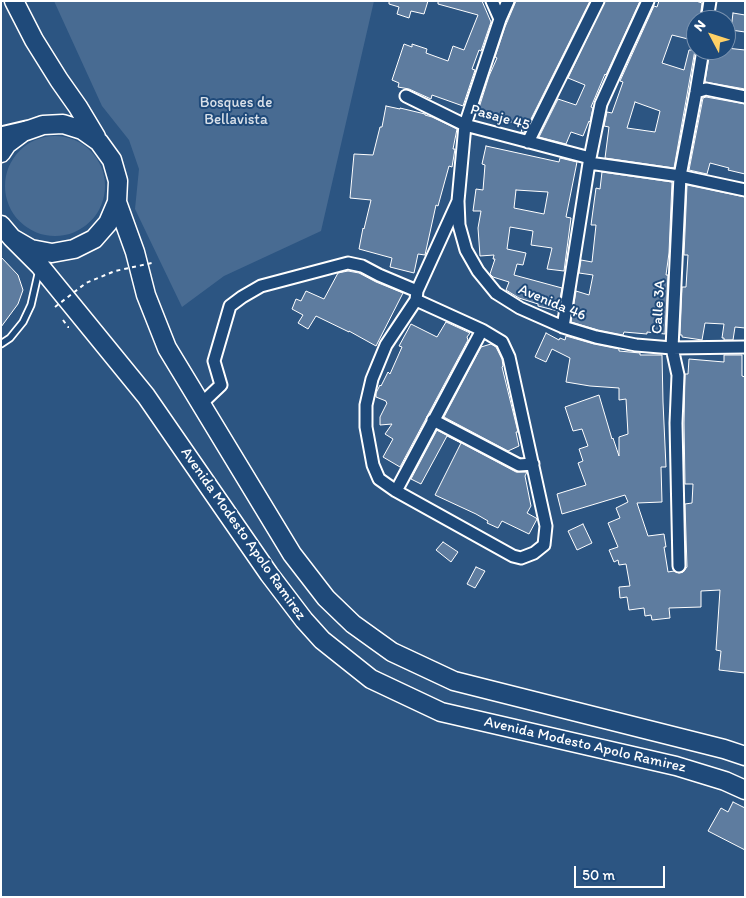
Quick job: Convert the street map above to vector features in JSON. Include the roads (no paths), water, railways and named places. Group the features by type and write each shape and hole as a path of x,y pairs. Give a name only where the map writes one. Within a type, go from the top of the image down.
{"main road":[{"path":"5,231 31,249 52,253 74,250 94,239 108,223 117,202 118,180 112,160 34,40 14,1"},
{"path":"1,153 7,144 24,132 42,125 63,124 82,130 99,142"},
{"name":"Avenida Modesto Apolo Ramirez","path":"117,202 136,252 146,295 167,348 292,554 326,598 352,624 392,652 454,681 724,749 745,756"},
{"name":"Avenida Modesto Apolo Ramirez","path":"5,231 40,266 146,396 269,574 304,620 322,640 371,679 441,712 676,766 725,781 745,790"}],"street":[{"path":"492,1 500,19"},
{"name":"Avenida 46","path":"508,1 500,19 465,125 458,201 459,225 466,250 478,271 496,293 520,308 563,327 596,337 636,345 672,348 745,346"},
{"path":"528,142 598,1"},
{"path":"563,327 601,104 648,1"},
{"name":"Calle 3A","path":"679,566 676,423 678,375 672,348 680,176 701,60"},
{"path":"696,92 706,89 745,97"},
{"name":"Pasaje 45","path":"406,96 465,125 590,161 680,176 745,190"},
{"path":"1,133 18,128 42,125"},
{"path":"201,404 221,385 214,361 230,306 261,286 348,263 362,266 416,296 482,330 502,342 509,357 546,526 544,545 534,553 521,558 513,556 396,490 379,478 373,466 366,427 366,406 372,379 386,345 416,296 458,201"},
{"path":"396,490 482,330"},
{"path":"433,420 519,465 533,464"}],"lane":[{"path":"1,344 10,338 23,322 31,305 40,266"}],"park label":[{"name":"Bosques de Bellavista","path":"236,112"}]}
